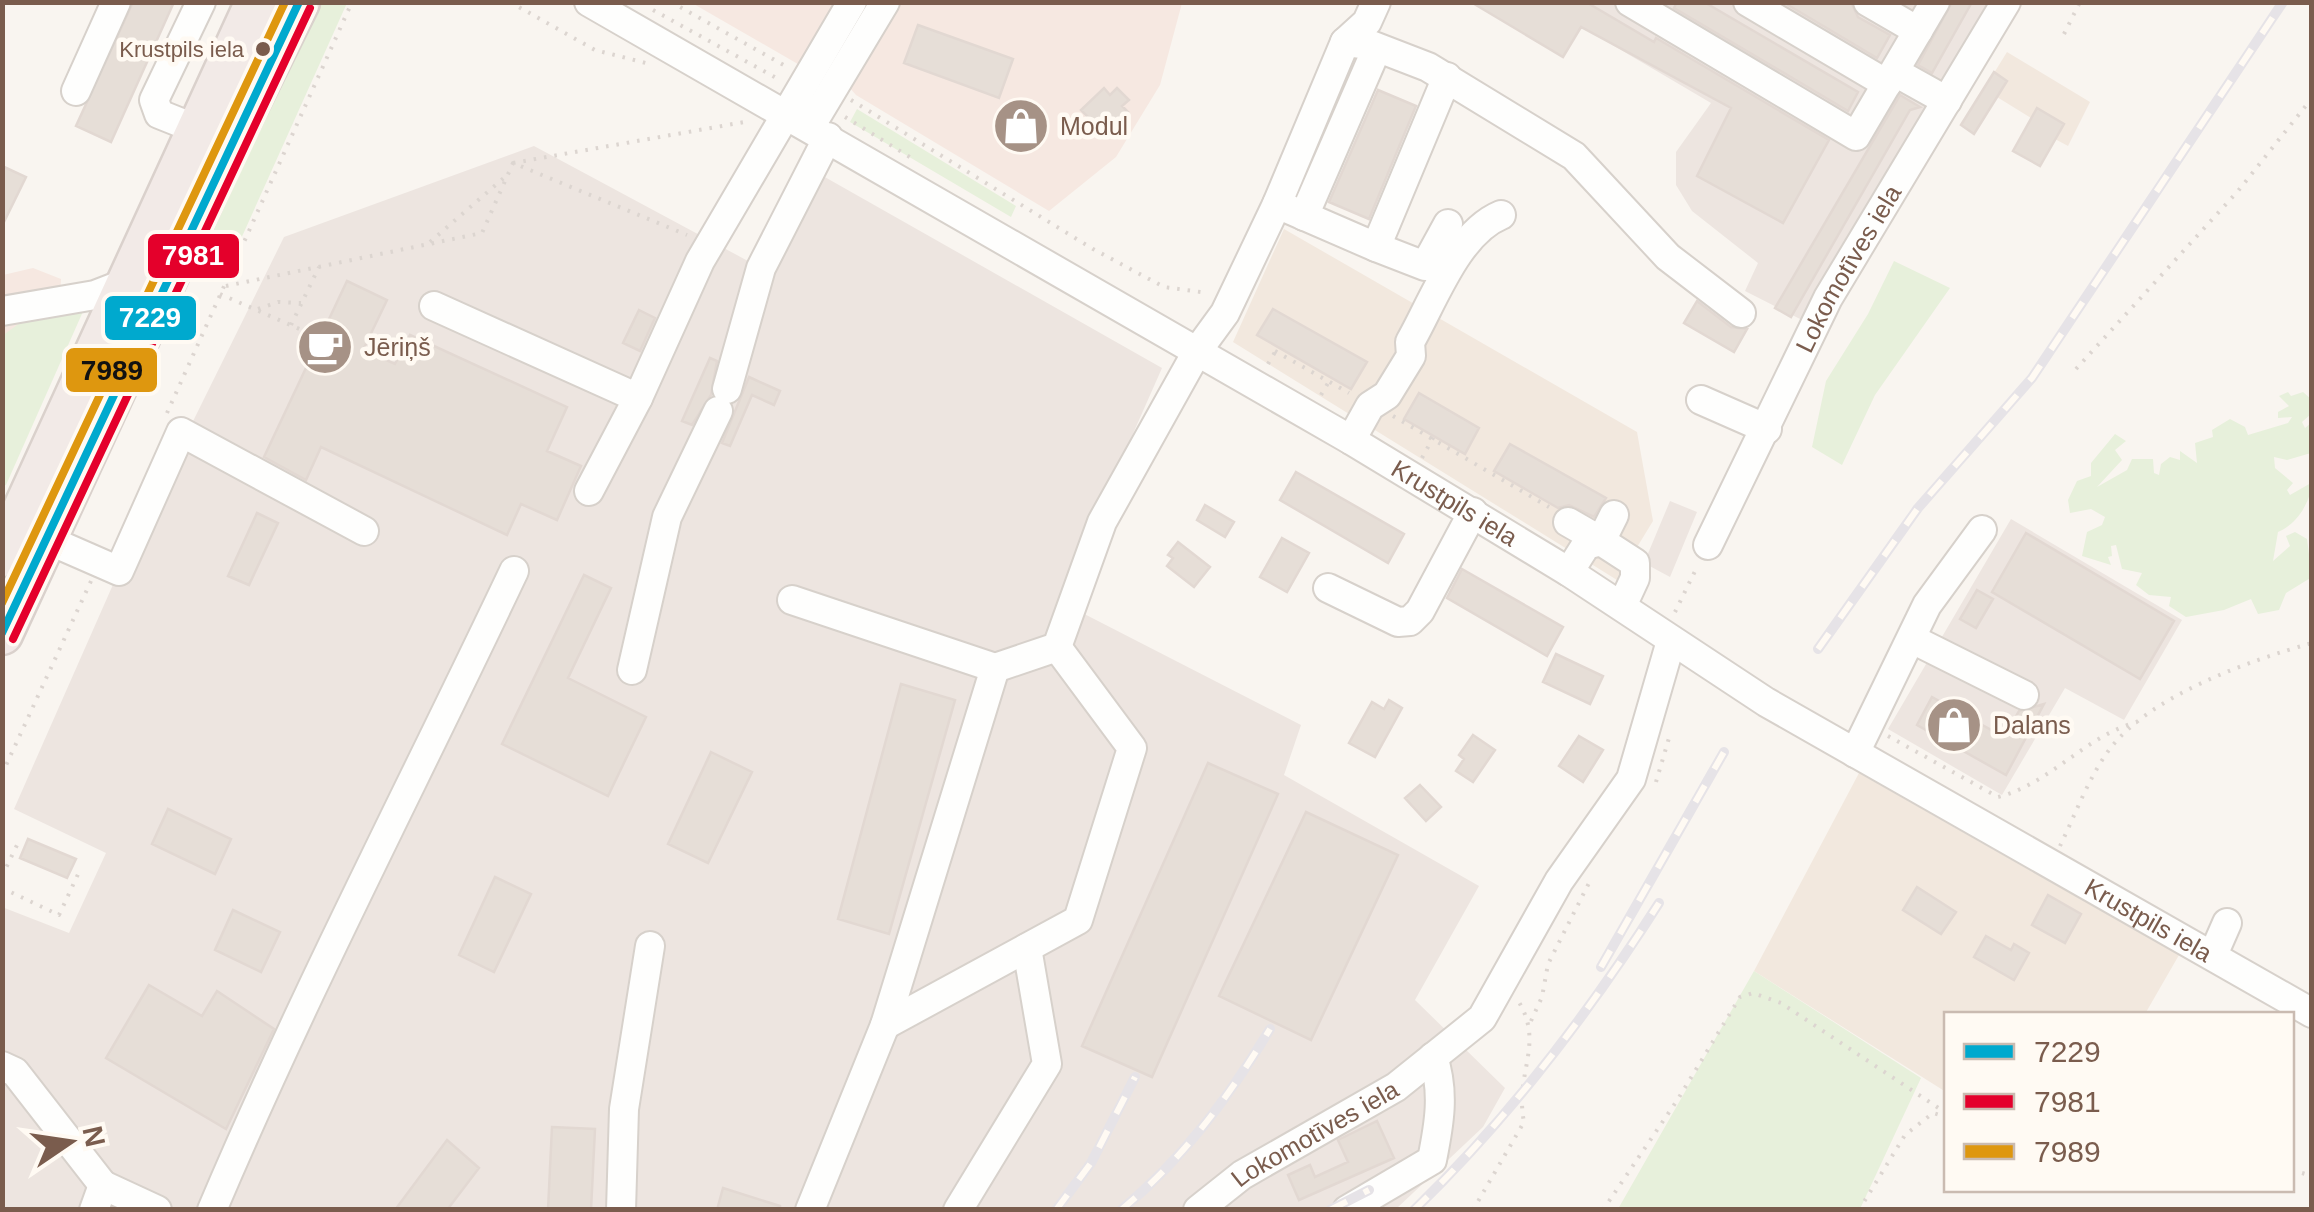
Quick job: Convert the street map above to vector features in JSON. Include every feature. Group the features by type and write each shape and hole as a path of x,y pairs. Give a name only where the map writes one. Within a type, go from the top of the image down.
{"highway":[{"path":"2,634 17,536 110,289 199,130 256,2"},
{"path":"17,536 232,135 298,2"}],"street":[{"path":"76,91 116,2"},
{"path":"199,130 159,114 154,100 201,2"},
{"name":"Krustpils iela","path":"590,2 619,10 694,62 812,106 1198,350 1473,512 1622,606 1671,629 1861,740 2052,862 2312,1013"},
{"path":"632,670 667,517 722,400 812,106 852,2"},
{"path":"589,491 638,398 710,244 884,2"},
{"path":"1058,647 1102,522 1198,350 1225,312 1277,204 1345,42 1367,22 1376,2"},
{"path":"1748,2 1891,78 1946,101"},
{"path":"1868,2 1918,31"},
{"path":"1648,7 1856,136 1935,2"},
{"name":"Lokomotīves iela","path":"1708,545 1828,298 2006,2"},
{"path":"1345,42 1378,48 1448,76 1574,156 1668,256 1740,313"},
{"path":"1304,216 1378,48"},
{"path":"1376,247 1448,76"},
{"path":"1277,204 1425,266 1448,224"},
{"path":"1352,440 1370,406 1387,395 1411,356 1410,342 1466,244 1482,222 1501,214"},
{"path":"2,311 110,289"},
{"path":"434,306 638,398"},
{"path":"1700,400 1767,429"},
{"path":"17,536 119,570 181,432 364,531"},
{"path":"1328,588 1398,622 1410,621 1420,611 1473,512"},
{"path":"1569,572 1586,546 1600,541 1614,515"},
{"path":"1568,522 1635,564 1635,578 1622,606"},
{"path":"1861,740 1927,605 1982,530"},
{"path":"212,1210 278,1055 384,845 514,571"},
{"path":"792,600 995,668 1058,647"},
{"name":"Lokomotīves iela","path":"1198,1210 1242,1175 1396,1087 1482,1018 1506,982 1559,881 1631,780 1671,629"},
{"path":"1912,639 2024,696"},
{"path":"885,1026 1078,920 1132,748 1058,647"},
{"path":"810,1210 885,1026 995,668"},
{"path":"2213,956 2227,923"},
{"path":"621,1210 624,1108 650,946"},
{"path":"958,1210 1048,1064 1026,948"},
{"name":"Lokomotīves iela","path":"1348,1210 1432,1160 1440,1122 1440,1077 1433,1057"},
{"path":"2,1066 15,1072 99,1197 157,1210"}],"path":[{"path":"164,419 352,2"},
{"path":"510,2 595,50 656,66 694,62"},
{"path":"640,2 812,106 921,164"},
{"path":"671,2 812,106"},
{"path":"2064,34 2080,2"},
{"path":"2076,369 2238,191 2312,98"},
{"path":"513,163 812,106 864,105 1063,227 1092,249 1164,288 1206,291 1225,312"},
{"path":"224,286 482,233 513,163"},
{"path":"513,163 710,244"},
{"path":"427,244 509,172"},
{"path":"290,325 319,266"},
{"path":"220,294 320,338"},
{"path":"256,310 278,302 302,303"},
{"path":"1263,372 1276,349 1370,406 1433,438 1568,522"},
{"path":"1322,394 1330,380"},
{"path":"1424,454 1433,438"},
{"path":"1671,629 1708,545"},
{"path":"2,774 99,562"},
{"path":"2052,862 2109,750 2137,722 2162,703 2312,643"},
{"path":"1861,740 1998,797 2046,773 2112,728 2137,722"},
{"path":"2,876 19,840"},
{"path":"2,888 59,915 80,870"},
{"path":"1473,1210 1524,1122 1518,1094 1531,1042 1531,1020 1506,982"},
{"path":"1603,1210 1678,1100 1740,997 1754,993 1781,1003 1944,1114"},
{"path":"1859,1210 1905,1135 1933,1114 1944,1115"}],"shaded area":[{"path":"692,3 841,3 803,67"},
{"name":"Modul","path":"860,3 1182,3 1160,85 1116,157 1049,211 856,95 827,62"},
{"path":"1587,3 1987,3 1804,321 1745,291 1758,263 1692,211 1676,185 1676,152 1711,103 1604,40 1615,19"},
{"path":"2007,52 2090,102 2068,146 2055,139 2063,123 2037,108 2031,118 1997,97 2007,81 1994,73"},
{"path":"534,146 761,268 823,176 1162,368 1059,601 1301,725 1284,775 1479,886 1415,1000 1505,1088 1483,1127 1396,1209 3,1209 2,907 69,933 106,853 14,809 119,571 284,237"},
{"path":"1284,229 1637,432 1653,521 1617,580 1233,342"},
{"path":"33,268 61,279 59,313 3,351 3,275"},
{"path":"1670,501 1697,512 1670,577 1644,563"},
{"path":"2011,519 2182,620 2124,720 2065,688 2002,795 1888,729"},
{"path":"1859,773 2179,955 2146,1012 1944,1012 1944,1091 1754,971"}],"green space":[{"path":"318,3 347,3 222,281 195,269"},
{"path":"857,109 1016,206 1011,217 850,122"},
{"path":"1894,261 1950,288 1875,395 1842,465 1812,447 1826,381 1868,314"},
{"path":"85,307 3,486 2,336 24,320"},
{"path":"2288,392 2291,396 2303,392 2311,399 2311,414 2302,422 2305,428 2311,423 2311,453 2287,460 2274,457 2275,468 2293,483 2287,490 2290,495 2311,483 2311,490 2297,518 2278,532 2273,561 2290,546 2286,536 2295,532 2307,539 2312,577 2286,593 2279,610 2258,614 2251,599 2224,610 2186,617 2169,606 2171,597 2149,595 2136,585 2142,573 2122,569 2116,545 2111,546 2112,556 2108,557 2111,565 2082,556 2087,532 2102,525 2105,517 2091,509 2070,513 2068,500 2077,481 2091,476 2091,463 2115,434 2126,441 2115,450 2122,460 2097,487 2127,470 2132,459 2153,459 2154,473 2159,475 2161,464 2170,457 2180,460 2180,451 2197,463 2195,443 2213,437 2212,430 2230,419 2245,427 2248,435 2288,423 2292,417 2278,418 2278,412 2289,406 2279,396"},
{"path":"1754,971 1921,1078 1860,1209 1618,1209"}],"building":[{"path":"133,2 174,2 111,142 76,126"},
{"path":"1471,2 1586,2 1654,42 1656,38 1829,140 1783,223 1697,176 1731,108 1581,27 1563,57"},
{"path":"1677,2 1704,2 1858,92 1848,111 1674,8"},
{"path":"1783,2 1851,2 1858,17 1890,35 1877,58"},
{"path":"1952,2 1972,2 1932,73 1918,65"},
{"path":"918,25 1013,59 999,98 904,63"},
{"path":"1994,72 2007,81 1974,134 1961,125"},
{"path":"1104,88 1110,95 1117,88 1129,100 1122,106 1128,112 1105,134 1081,110"},
{"path":"1378,90 1416,106 1369,219 1329,202"},
{"path":"1900,95 1920,107 1910,110 1791,317 1775,308"},
{"path":"2037,108 2064,124 2040,166 2013,151"},
{"path":"2,166 26,177 2,226"},
{"path":"347,281 387,300 363,350 395,364 410,335 567,407 547,451 581,466 557,520 521,504 507,535 321,447 306,480 264,457"},
{"path":"1697,301 1731,327 1747,329 1734,352 1684,323"},
{"path":"1273,309 1367,362 1351,389 1257,335"},
{"path":"639,310 655,318 640,351 623,343"},
{"path":"710,358 717,361 711,395 692,425 682,421"},
{"path":"749,377 780,391 774,405 752,395 730,446 722,443"},
{"path":"1419,393 1479,428 1465,454 1404,419"},
{"path":"1510,444 1606,498 1594,517 1569,505 1558,508 1494,471"},
{"path":"1296,472 1404,534 1388,563 1280,500"},
{"path":"1205,505 1234,522 1225,537 1197,520"},
{"path":"257,513 278,523 249,585 228,576"},
{"path":"2026,533 2174,621 2140,679 1992,592"},
{"path":"1282,538 1309,553 1287,592 1260,577"},
{"path":"1178,542 1210,567 1194,587 1167,566 1173,558 1168,555"},
{"path":"1462,569 1563,627 1547,656 1447,598"},
{"path":"584,575 611,588 568,678 646,717 608,796 502,744"},
{"path":"1977,590 1993,599 1976,628 1960,619"},
{"path":"1556,654 1603,676 1590,704 1543,682"},
{"path":"901,684 955,700 889,934 838,919"},
{"path":"1932,697 2004,737 2019,711 2044,704 2006,775 1917,725"},
{"path":"1389,700 1402,708 1375,757 1349,743 1372,702 1384,709"},
{"path":"1473,735 1495,750 1473,782 1456,771 1464,759 1459,755"},
{"path":"1579,736 1603,750 1583,782 1559,766"},
{"path":"711,752 752,772 708,863 668,844"},
{"path":"1208,763 1278,794 1152,1077 1082,1046"},
{"path":"1420,785 1441,807 1426,821 1405,798"},
{"path":"168,809 231,839 215,874 152,844"},
{"path":"1306,812 1398,855 1311,1040 1219,996"},
{"path":"28,839 76,859 67,878 20,858"},
{"path":"495,877 531,894 494,972 459,955"},
{"path":"1917,887 1956,912 1941,934 1903,910"},
{"path":"2048,895 2081,914 2065,943 2032,925"},
{"path":"233,910 280,932 261,972 215,950"},
{"path":"1986,936 2011,950 2014,944 2029,953 2014,980 1974,957"},
{"path":"149,985 202,1016 217,991 274,1029 226,1129 106,1058"},
{"path":"1377,1121 1394,1158 1299,1200 1288,1175 1310,1165 1315,1177 1348,1162 1338,1140"},
{"path":"552,1127 595,1129 591,1210 548,1210"},
{"path":"447,1140 479,1168 447,1210 395,1210"},
{"path":"723,1188 780,1206 780,1210 717,1210"}],"railway":[{"path":"1818,649 1918,508 2032,378 2283,2"},
{"path":"1601,967 1724,752"},
{"path":"1414,1210 1482,1140 1545,1064 1659,903"},
{"path":"1121,1210 1203,1126 1270,1029"},
{"path":"1056,1210 1091,1163 1135,1077"},
{"path":"1330,1210 1369,1190"}],"transit line":[{"name":"7989","path":"2,603 285,2"},
{"name":"7229","path":"2,633 299,2"},
{"name":"7981","path":"13,639 310,8"}],"place":[{"name":"Krustpils iela","path":"263,49"},
{"name":"Modul","path":"1021,126"},
{"name":"Jēriņš","path":"325,347"},
{"name":"Dalans","path":"1954,725"}]}
